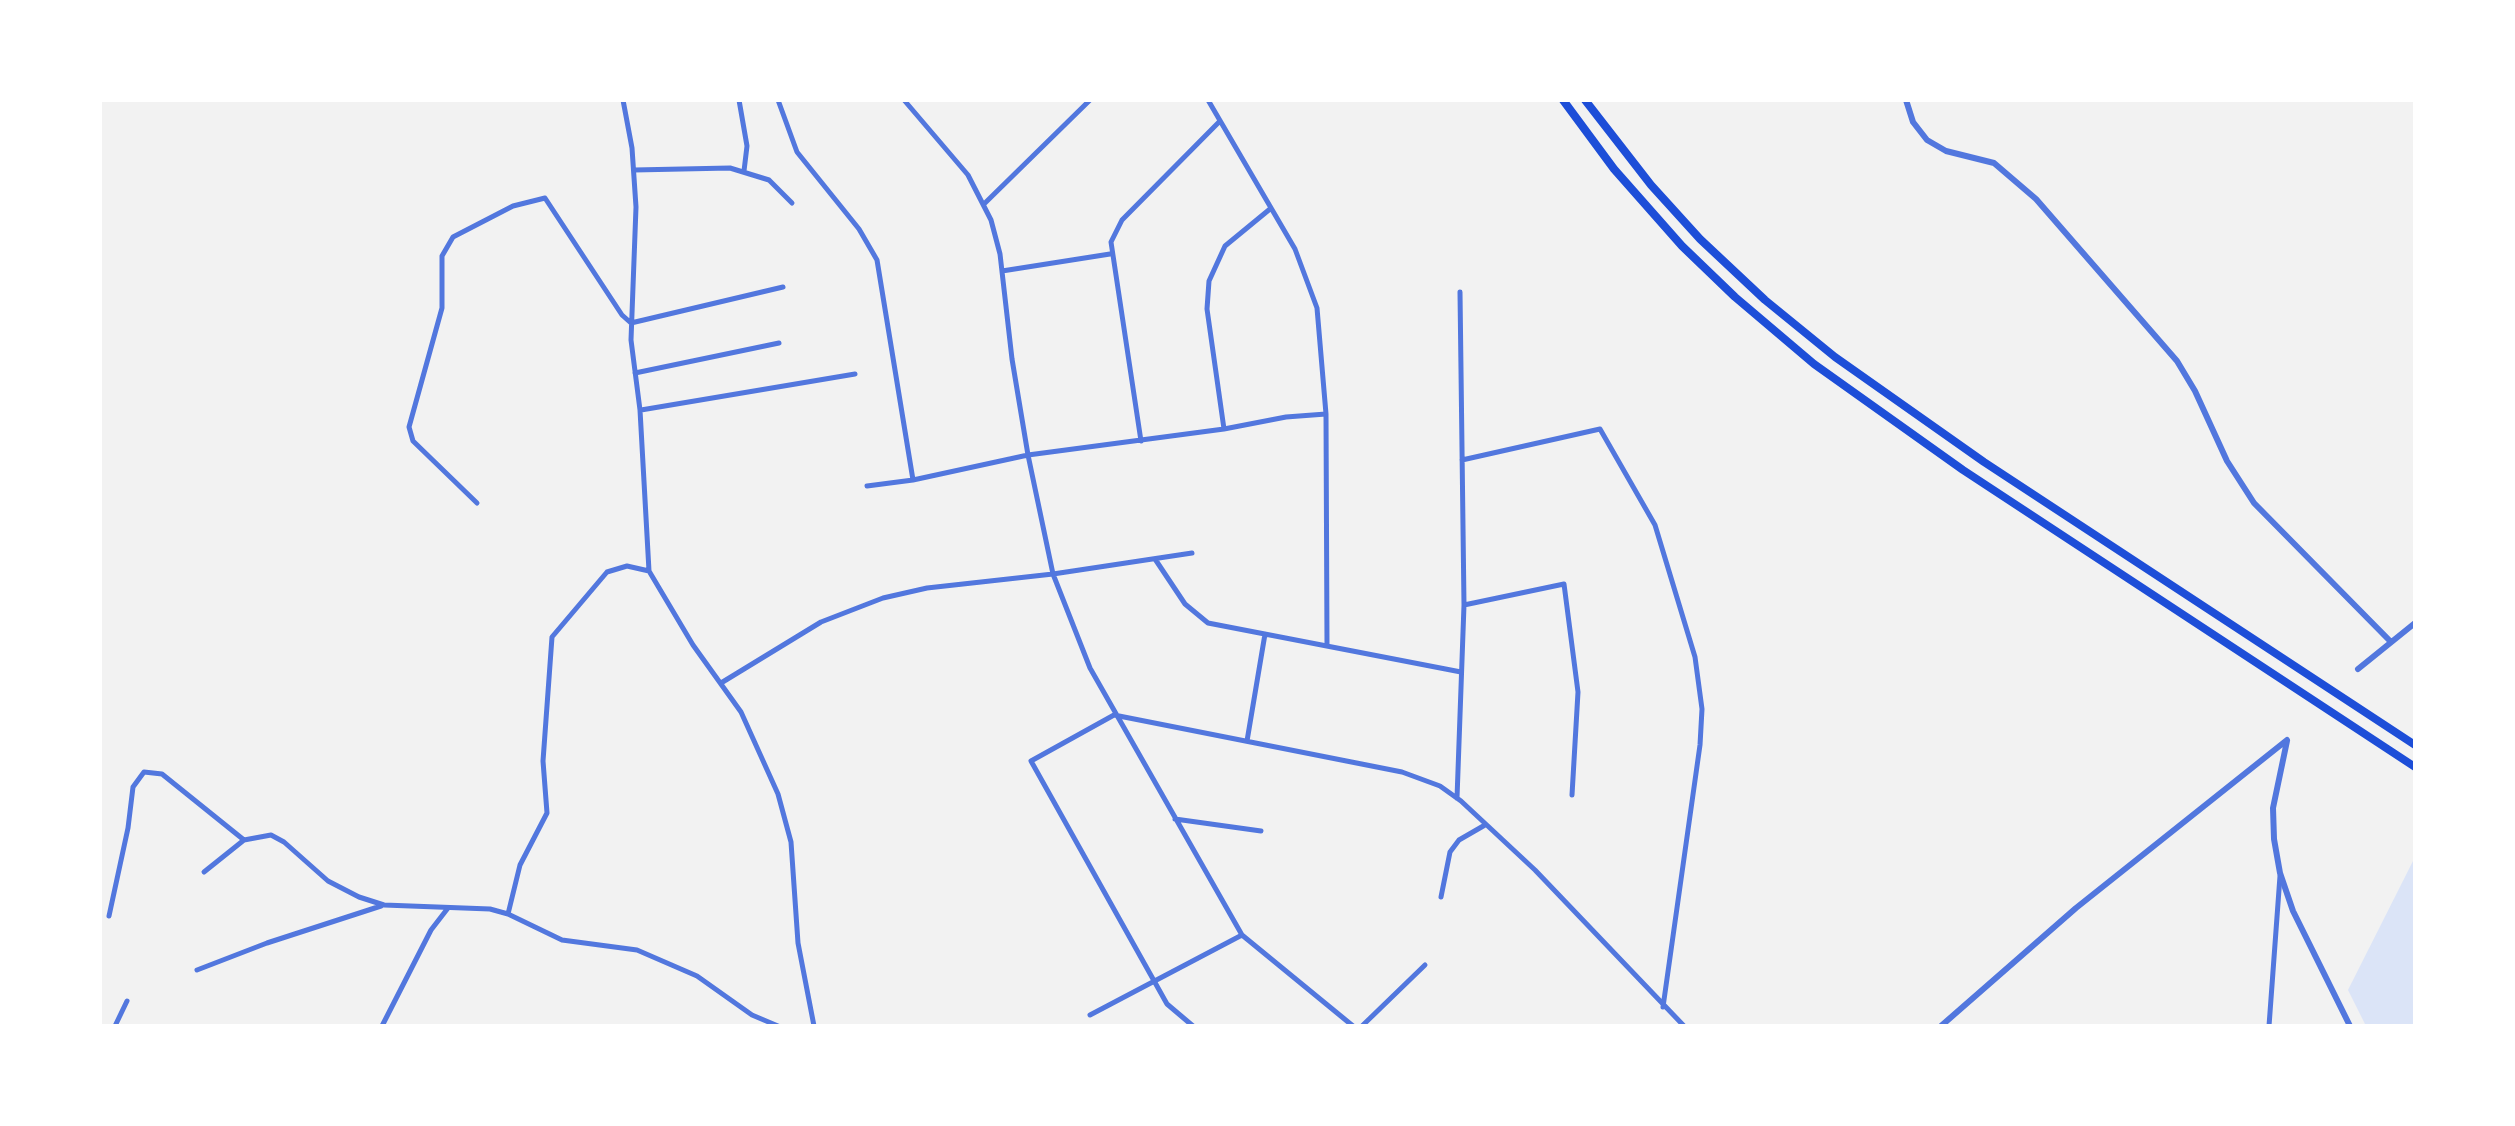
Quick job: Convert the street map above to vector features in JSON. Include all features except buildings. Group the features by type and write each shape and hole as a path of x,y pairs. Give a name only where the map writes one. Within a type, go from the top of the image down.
{"highway":[{"path":"1564,100 1614,170 1670,234 1734,297 1814,364 1964,470 2415,768"},
{"path":"1585,100 1650,185 1700,239 1765,300 1835,357 1958,445 2415,745"}],"street":[{"path":"623,100 634,170 637,240 633,324 649,570 760,747 791,842 798,944 814,1026"},
{"path":"739,100 748,146 744,172"},
{"path":"778,100 797,152 859,229 877,260 914,480"},
{"path":"904,100 958,162 984,204 996,237 1028,455 1054,574 1083,652 1114,715 1242,935 1353,1026"},
{"path":"1077,100 1084,106"},
{"path":"984,204 1090,100"},
{"path":"1208,100 1295,249 1313,293 1326,414 1327,646"},
{"path":"1906,100 1913,122 1927,140 1946,151 1978,156 2000,167 2062,228 2177,361 2227,461 2264,516 2391,642"},
{"path":"1141,441 1110,254 1113,234 1122,220 1220,121"},
{"path":"634,170 730,168 776,184 792,203"},
{"path":"477,503 413,440 410,432 442,308 442,256 449,241 513,206 545,198 622,315 633,324"},
{"path":"1224,429 1207,309 1208,281 1225,246 1270,209"},
{"path":"1002,270 1110,254"},
{"path":"633,324 784,287"},
{"path":"1457,798 1464,605 1460,292"},
{"path":"635,373 779,342"},
{"path":"640,410 855,374"},
{"path":"867,486 1028,455 1326,414"},
{"path":"1462,460 1600,429 1655,526 1695,657 1702,710 1664,1007"},
{"path":"720,683 821,622 862,604 927,588 1192,553"},
{"path":"1155,558 1185,604 1208,623 1462,672"},
{"path":"508,914 520,866 547,813 543,761 552,637 607,572 627,566 649,570"},
{"path":"1464,605 1564,584 1578,692 1572,795"},
{"path":"2358,669 2415,623"},
{"path":"1247,741 1265,634"},
{"path":"1193,1026 1166,1004 1031,761 1114,715 1416,776 1457,798 1535,870 1674,1022 1684,1026"},
{"path":"1941,1026 2076,908 2287,740 2273,808 2280,874 2293,911 2350,1026"},
{"path":"109,916 133,787 140,774 162,774 244,840"},
{"path":"1175,819 1261,831"},
{"path":"1441,898 1450,852 1459,840 1486,824"},
{"path":"204,872 244,840 262,834 276,837 338,888 384,905 490,909 562,940 624,948 668,962 710,984 752,1015 778,1026"},
{"path":"2269,1026 2280,874"},
{"path":"198,970 384,905"},
{"path":"382,1026 431,930 448,908"},
{"path":"1090,1015 1242,935"},
{"path":"1362,1026 1425,964"},
{"path":"115,1026 127,1001"}],"shaded area":[{"path":"2415,857 2415,1026 2366,1026 2348,990"}]}
